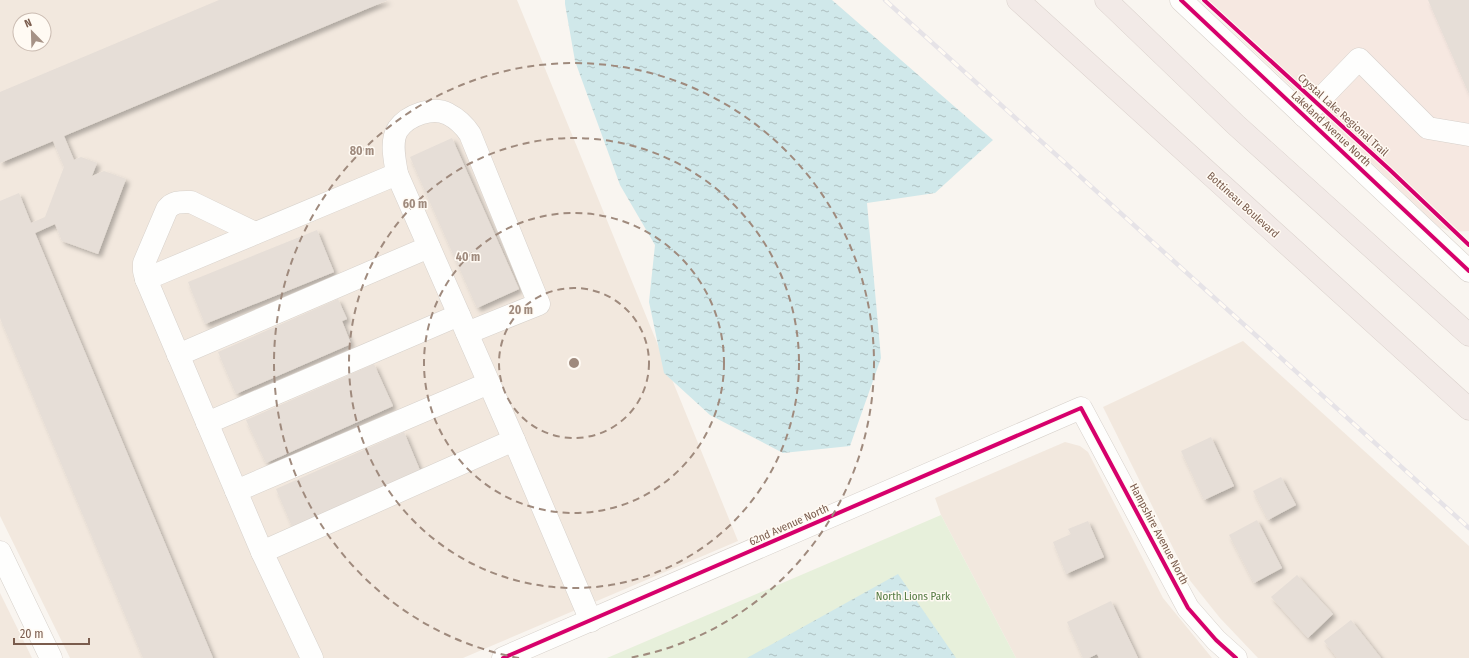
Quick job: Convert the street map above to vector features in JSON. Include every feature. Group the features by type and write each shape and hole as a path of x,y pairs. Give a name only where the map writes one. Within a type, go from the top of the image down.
{"highway":[{"name":"Bottineau Boulevard","path":"1018,0 1469,409"},
{"path":"1106,0 1236,125 1469,335"}],"street":[{"name":"Lakeland Avenue North","path":"1181,0 1304,116 1464,260"},
{"path":"1304,116 1359,60 1428,128 1469,135"},
{"path":"207,423 463,324 539,304 470,134 460,121 447,113 435,111 420,113 410,118 398,129 393,156 397,174 429,247 463,324 489,383 514,440 591,620"},
{"path":"146,279 397,174"},
{"path":"255,234 191,202 180,201 171,205 167,210 144,263 144,271 146,279 262,552 312,658"},
{"path":"178,355 429,247"},
{"path":"236,491 489,383"},
{"name":"62nd Avenue North","path":"503,658 1081,408"},
{"name":"Hampshire Avenue North","path":"1081,408 1188,608 1216,640 1236,658"},
{"path":"262,552 514,440"},
{"path":"0,552 51,658"}],"shaded area":[{"path":"0,0 517,0 738,541 463,658 70,658 0,516"},
{"path":"1200,0 1469,0 1469,231 1452,232 1439,227"},
{"path":"1243,341 1469,546 1469,658 1258,658 1220,618 1188,578 1103,407"},
{"path":"1065,442 1080,446 1088,452 1163,598 1212,658 1016,658 941,515 935,498"},
{"path":"0,593 32,658 0,658"}],"green space":[{"name":"North Lions Park","path":"941,515 1016,658 607,658"}],"water":[{"path":"565,0 832,0 993,140 935,193 867,203 881,358 850,446 783,453 710,415 664,373 649,302 655,245 620,185 575,61"},
{"path":"898,574 956,658 747,658"}],"building":[{"path":"219,0 388,0 64,136 74,160 81,157 97,163 92,176 104,171 126,179 98,254 62,241 55,224 35,233 213,658 143,658 0,318 0,201 19,193 31,223 45,217 64,167 53,141 0,163 0,92"},
{"path":"1428,0 1469,0 1469,94"},
{"path":"452,138 519,289 477,308 410,157"},
{"path":"317,230 334,272 205,324 188,282"},
{"path":"338,299 347,319 342,321 351,344 236,394 218,352"},
{"path":"374,364 393,406 266,463 246,420"},
{"path":"404,432 422,475 294,531 276,489"},
{"path":"1211,437 1234,486 1204,500 1181,451"},
{"path":"1281,477 1296,505 1268,520 1253,491"},
{"path":"1257,520 1282,568 1254,583 1229,535"},
{"path":"1088,521 1104,557 1066,574 1053,542 1071,534 1068,529"},
{"path":"1297,575 1333,614 1308,638 1271,597"},
{"path":"1111,601 1138,658 1099,658 1097,654 1089,658 1083,658 1067,622"},
{"path":"1351,620 1381,658 1337,658 1324,641"}],"railway":[{"path":"885,0 1469,528"}],"cycle path":[{"path":"1181,0 1469,271"},
{"name":"Crystal Lake Regional Trail","path":"1204,0 1390,170 1469,245"},
{"path":"503,658 1081,408 1188,608 1216,640 1236,658"}]}
